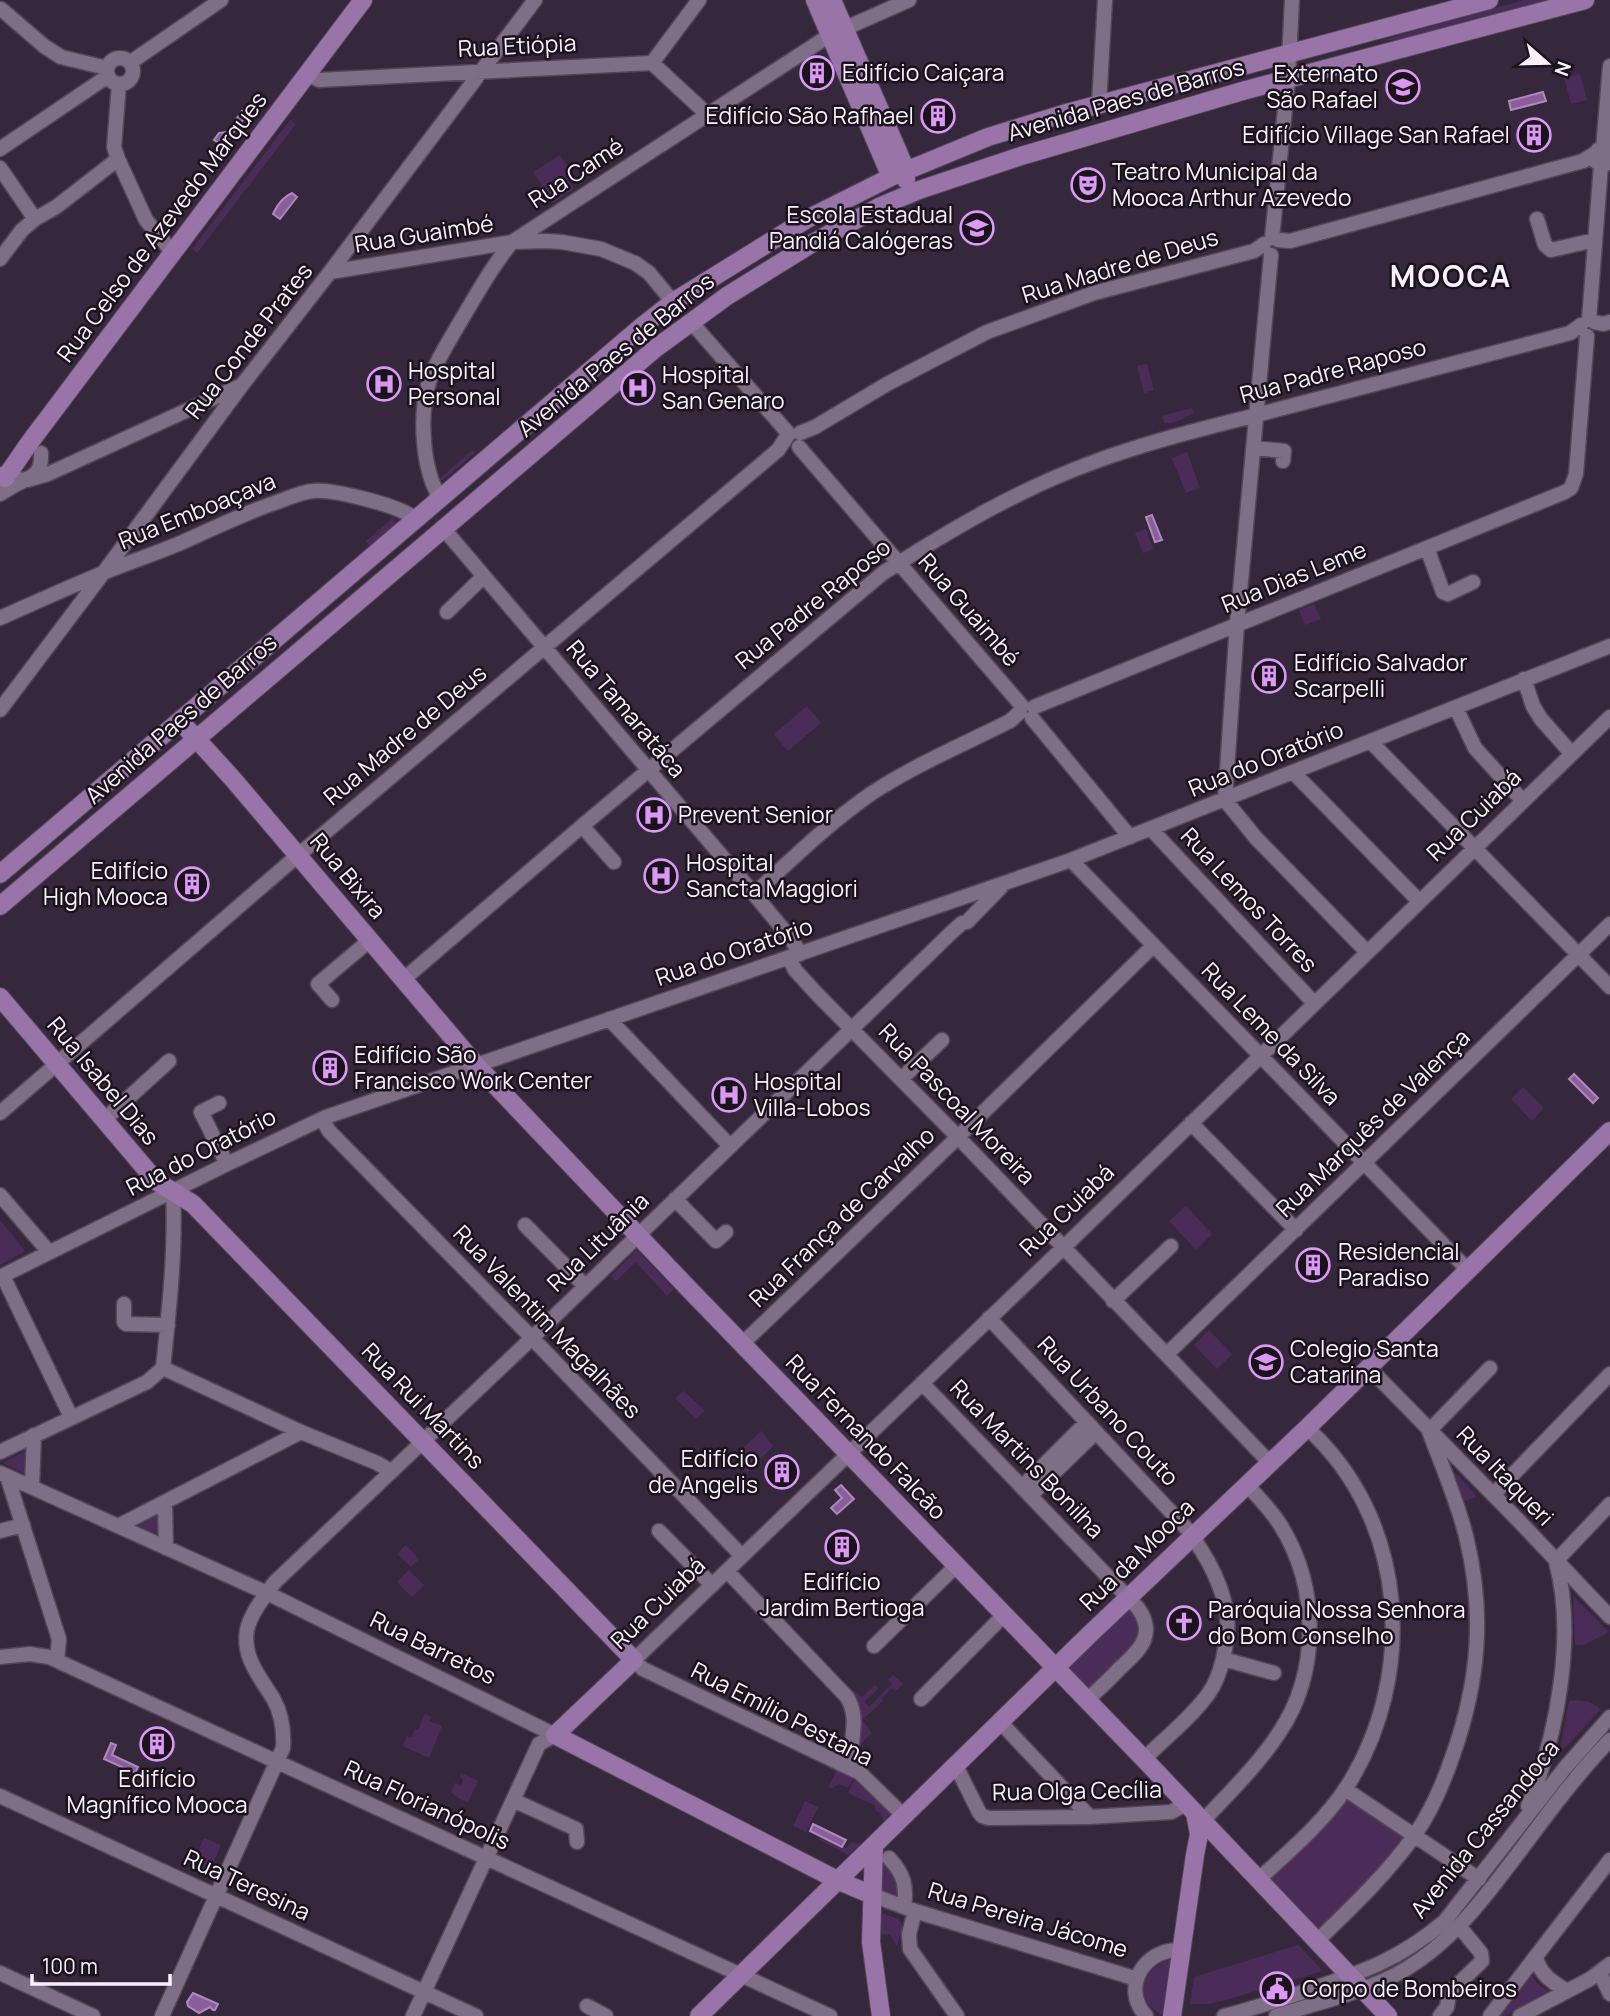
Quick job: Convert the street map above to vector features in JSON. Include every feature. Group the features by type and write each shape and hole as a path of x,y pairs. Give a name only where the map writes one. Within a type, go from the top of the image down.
{"main road":[{"name":"Rua Celso de Azevedo Marques","path":"1,483 36,448 173,253 363,0"},
{"path":"815,0 837,31 905,187 886,199 881,206"},
{"path":"832,0 837,31"},
{"name":"Avenida Paes de Barros","path":"0,874 574,383 673,302 807,219 899,174 988,137 1100,104 1489,0"},
{"name":"Avenida Paes de Barros","path":"0,906 656,348 727,296 811,244 881,206 919,190 1033,152 1233,93 1585,0"},
{"path":"0,459 36,448"},
{"path":"443,528 436,517 438,508 485,467 492,455"},
{"name":"Rua Bixira","path":"180,721 476,1065"},
{"name":"Rua Isabel Dias","path":"0,997 156,1181 173,1192"},
{"name":"Rua Fernando Falcão","path":"476,1065 1388,2016"},
{"name":"Rua da Mooca","path":"699,2016 1610,1131"},
{"name":"Rua Rui Martins","path":"173,1192 193,1204 634,1660"},
{"name":"Rua Cuiabá","path":"555,1735 634,1660"},
{"name":"Rua Barretos","path":"555,1735 839,1881"},
{"path":"1172,2016 1199,1834 1194,1813"},
{"path":"1195,1855 1200,1845 1208,1839 1222,1842"},
{"path":"874,1846 872,1957 881,2016"},
{"name":"Rua Pereira Jácome","path":"839,1881 872,1895"}],"street":[{"path":"14,0 0,9 61,57 111,76 126,83 132,78 134,70 131,62 123,57 110,62 111,76 114,147 146,220 173,253"},
{"path":"131,62 221,0"},
{"name":"Rua Conde Prates","path":"0,710 242,385 535,0"},
{"path":"699,0 652,63 708,115"},
{"name":"Rua Camé","path":"440,498 430,479 426,462 424,408 429,383 435,365 483,282 512,242 837,31 909,0"},
{"path":"1100,104 1105,0"},
{"path":"1292,0 1288,79 1237,624 1225,800 1256,838 1367,952"},
{"name":"Rua Etiópia","path":"308,75 318,80 652,63"},
{"path":"1590,327 1610,66"},
{"path":"0,149 111,76"},
{"name":"Rua Madre de Deus","path":"0,1113 298,855 793,441 887,384 987,332 1094,293 1603,157"},
{"path":"0,259 35,219 56,207 118,159"},
{"path":"0,168 35,219"},
{"path":"1537,219 1542,240 1547,248 1557,250 1595,240"},
{"name":"Rua Guaimbé","path":"330,272 512,242 546,240 601,249 620,256 649,273 673,302"},
{"name":"Rua Guaimbé","path":"691,322 899,562 1130,837"},
{"name":"Rua Padre Raposo","path":"404,979 647,770 879,576 976,516 1084,466 1172,437 1590,327"},
{"name":"Rua Dias Leme","path":"754,894 802,850 871,794 1024,714 1571,488 1576,474 1590,327"},
{"path":"1,483 48,474 242,385"},
{"path":"187,409 215,422"},
{"path":"36,448 58,463 67,464"},
{"path":"27,480 41,467 36,448"},
{"path":"1254,448 1284,451 1283,461"},
{"name":"Rua Emboaçava","path":"0,618 265,506 312,491 324,491 373,502 404,511 415,519"},
{"name":"Rua Tamaratáca","path":"443,528 792,940 794,956"},
{"path":"1427,548 1443,592 1448,594 1474,582"},
{"path":"447,612 483,577"},
{"name":"Rua do Oratório","path":"2,1276 322,1119 1071,860 1610,646"},
{"path":"1524,679 1537,712 1572,754"},
{"path":"1456,708 1475,748 1523,801"},
{"name":"Rua Cuiabá","path":"634,1660 1610,717"},
{"path":"1371,742 1610,987"},
{"path":"1294,773 1419,901"},
{"path":"582,826 614,862"},
{"name":"Rua Lemos Torres","path":"1151,829 1314,1003"},
{"name":"Rua Leme da Silva","path":"1071,860 1468,1270"},
{"name":"Rua Lituânia","path":"162,2016 283,1748 284,1734 275,1702 251,1665 247,1650 247,1630 267,1593 280,1576 1005,883"},
{"path":"970,895 978,905 975,914"},
{"path":"962,923 970,895"},
{"name":"Rua Marquês de Valença","path":"1167,1354 1610,924"},
{"path":"332,1000 318,984 370,940"},
{"name":"Rua França de Carvalho","path":"742,1344 1153,946"},
{"name":"Rua Pascoal Moreira","path":"794,956 795,970 1270,1463"},
{"path":"609,1019 730,1146"},
{"path":"901,1079 942,1040"},
{"path":"104,1120 169,1061"},
{"path":"219,1103 201,1112 226,1164"},
{"name":"Rua Valentim Magalhães","path":"322,1119 329,1132 742,1556"},
{"path":"1191,1123 1296,1230"},
{"path":"0,1452 147,1382 163,1368 174,1217 173,1192"},
{"path":"0,1195 49,1252"},
{"path":"675,1199 716,1241 726,1232"},
{"path":"525,1225 586,1286"},
{"path":"1114,1301 1171,1246"},
{"path":"2,1276 71,1417"},
{"path":"124,1304 126,1324 167,1325"},
{"name":"Rua Urbano Couto","path":"989,1318 1193,1537 1214,1575 1227,1616 1226,1644 1218,1675 1209,1694 1144,1759"},
{"name":"Rua Itaqueri","path":"1368,1367 1610,1617"},
{"path":"163,1368 391,1471"},
{"path":"1317,1941 1382,1875 1414,1836 1442,1788 1458,1740 1470,1698 1476,1650 1474,1580 1457,1507 1429,1431 1490,1368"},
{"path":"1493,1495 1610,1374"},
{"name":"Rua Martins Bonilha","path":"922,1383 1128,1597 1144,1617 1146,1628 1143,1644 1087,1700"},
{"path":"1026,1492 1092,1427"},
{"path":"1258,1880 1305,1837 1345,1789 1370,1741 1388,1686 1392,1654 1390,1588 1378,1535 1343,1467 1307,1428"},
{"path":"118,1527 301,1432"},
{"path":"32,1487 34,1435"},
{"path":"4,1475 23,1525 59,1639 57,1660"},
{"name":"Rua Barretos","path":"4,1475 267,1593 555,1735"},
{"path":"1194,1813 1262,1757 1280,1732 1296,1701 1309,1655 1311,1629 1308,1596 1293,1549 1281,1526 1247,1485"},
{"path":"165,1502 166,1548"},
{"path":"1521,1822 1548,1748 1561,1682 1564,1596 1556,1561 1610,1504"},
{"path":"0,1531 23,1525"},
{"path":"659,1531 712,1585"},
{"path":"874,1646 956,1566"},
{"path":"727,1571 847,1697 854,1716 853,1763 860,1773"},
{"path":"921,1699 1004,1615"},
{"name":"Rua Florianópolis","path":"0,1657 30,1654 57,1660 830,2016"},
{"path":"1223,1659 1274,1673"},
{"name":"Rua Emílio Pestana","path":"634,1660 643,1669 860,1773 904,1816"},
{"name":"Avenida Cassandoca","path":"1356,1983 1427,1937 1444,1922 1577,1752 1610,1717"},
{"path":"1000,1722 1090,1817"},
{"path":"413,2016 539,1744 555,1735"},
{"name":"Avenida Cassandoca","path":"1356,1983 1404,1970 1423,1958 1459,1926 1610,1740"},
{"path":"826,1757 852,1744"},
{"name":"Rua Olga Cecília","path":"956,1766 982,1816 989,1818 1194,1813"},
{"path":"1345,1789 1479,1879"},
{"name":"Rua Teresina","path":"0,1796 476,2016"},
{"path":"513,1800 576,1829 577,1842"},
{"name":"Rua Pereira Jácome","path":"889,1858 905,1880 909,1909"},
{"path":"1490,2016 1610,1860"},
{"name":"Rua Pereira Jácome","path":"872,1895 909,1909 1137,1979"},
{"path":"909,1909 910,1949 957,2016"},
{"path":"1440,2016 1447,2007 1449,1993 1482,1961 1481,1953 1459,1926"},
{"path":"1146,2016 1136,1996 1137,1979 1147,1962 1155,1955 1166,1950 1181,1950"},
{"path":"1536,1956 1545,1976 1567,1991"},
{"path":"1520,2016 1605,1968 1610,1994"},
{"path":"0,1973 93,2016"},
{"path":"1224,2016 1278,2010 1356,1983"},
{"path":"587,2006 606,2016"}],"shaded area":[{"path":"1524,0 1548,0 1403,39 1379,41"},
{"path":"1580,74 1587,100 1571,104 1564,78"},
{"path":"1543,92 1546,101 1511,110 1509,101"},
{"path":"242,111 247,115 223,146 214,140 219,133 227,132"},
{"path":"290,120 296,124 197,253 192,249"},
{"path":"560,155 571,171 565,176 574,189 553,203 533,172"},
{"path":"292,193 297,197 280,219 273,214 276,207"},
{"path":"1147,364 1154,390 1144,393 1137,366"},
{"path":"1192,408 1194,413 1176,422 1164,423 1162,416"},
{"path":"472,450 475,453 443,480 437,481"},
{"path":"1187,452 1200,488 1186,493 1172,458"},
{"path":"1152,515 1162,540 1155,542 1146,517"},
{"path":"394,517 395,525 370,546 366,541"},
{"path":"1146,529 1153,549 1143,553 1135,533"},
{"path":"1314,604 1321,619 1305,625 1299,610"},
{"path":"807,706 821,723 788,751 774,734"},
{"path":"1574,1074 1598,1098 1593,1103 1569,1079"},
{"path":"1523,1087 1544,1108 1532,1121 1511,1099"},
{"path":"1186,1206 1212,1234 1196,1250 1169,1221"},
{"path":"0,1220 25,1251 0,1265"},
{"path":"637,1250 674,1289 667,1296 636,1262 616,1281 611,1276"},
{"path":"1209,1330 1232,1354 1217,1369 1194,1345"},
{"path":"684,1391 705,1411 696,1419 675,1398"},
{"path":"761,1431 773,1446 747,1473 733,1458"},
{"path":"27,1450 26,1475 3,1463"},
{"path":"1455,1473 1476,1495 1476,1497 1464,1501"},
{"path":"841,1485 854,1499 837,1514 831,1508 842,1498 835,1490"},
{"path":"158,1514 159,1534 140,1527 141,1522"},
{"path":"406,1545 419,1559 411,1567 397,1554"},
{"path":"409,1570 424,1585 412,1597 397,1582"},
{"path":"1573,1596 1608,1631 1606,1634 1583,1645 1575,1645"},
{"path":"1129,1610 1133,1611 1138,1622 1139,1630 1135,1643 1093,1686 1087,1688 1070,1671 1071,1666"},
{"path":"893,1675 903,1684 895,1691 892,1688 882,1698 883,1701 862,1720 872,1733 858,1746 852,1694 855,1691 862,1697 875,1685 879,1688 864,1702 869,1707 892,1684 888,1680"},
{"path":"1569,1701 1589,1702 1601,1709 1559,1754"},
{"path":"425,1714 431,1717 429,1721 442,1726 429,1758 403,1746 407,1736 412,1737 415,1729 418,1730"},
{"path":"111,1743 116,1745 112,1755 138,1767 135,1773 104,1759"},
{"path":"837,1770 853,1779 848,1788 839,1784 828,1787"},
{"path":"461,1773 478,1781 468,1802 451,1792 455,1783 461,1785"},
{"path":"854,1780 890,1811 890,1816 884,1821 881,1814 875,1810 876,1806 848,1793"},
{"path":"1345,1789 1413,1837 1317,1941 1258,1880"},
{"path":"805,1801 818,1807 806,1832 793,1826"},
{"path":"813,1824 846,1840 842,1847 810,1831"},
{"path":"821,1837 846,1848 852,1842 860,1844 849,1855 819,1840"},
{"path":"204,1838 221,1845 208,1875 191,1868"},
{"path":"884,1862 895,1874 900,1895 877,1889 880,1865"},
{"path":"881,1913 899,1919 902,1926 897,1946 890,1935 881,1934"},
{"path":"1298,1945 1323,1971 1222,2001 1190,2004 1194,1977"},
{"path":"1170,1960 1162,2015 1146,2001 1144,1985 1152,1971"},
{"path":"1530,1974 1548,1991 1506,2016 1499,2016"},
{"path":"193,1993 218,2004 215,2010 210,2007 199,2013 188,2006 187,2002"}],"place":[{"name":"Edifício Caiçara","path":"817,73"},
{"name":"Externato São Rafael","path":"1403,87"},
{"name":"Edifício São Rafhael","path":"938,116"},
{"name":"Edifício Village San Rafael","path":"1534,135"},
{"name":"Teatro Municipal da Mooca Arthur Azevedo","path":"1088,185"},
{"name":"Escola Estadual Pandiá Calógeras","path":"977,228"},
{"name":"Hospital Personal","path":"384,384"},
{"name":"Hospital San Genaro","path":"638,388"},
{"name":"Edifício Salvador Scarpelli","path":"1269,676"},
{"name":"Prevent Senior","path":"654,815"},
{"name":"Hospital Sancta Maggiori","path":"661,876"},
{"name":"Edifício High Mooca","path":"192,884"},
{"name":"Edifício São Francisco Work Center","path":"330,1068"},
{"name":"Hospital Villa-Lobos","path":"729,1095"},
{"name":"Residencial Paradiso","path":"1313,1265"},
{"name":"Colegio Santa Catarina","path":"1266,1362"},
{"name":"Edifício de Angelis","path":"782,1472"},
{"name":"Edifício Jardim Bertioga","path":"842,1547"},
{"name":"Paróquia Nossa Senhora do Bom Conselho","path":"1184,1623"},
{"name":"Edifício Magnífico Mooca","path":"157,1744"},
{"name":"Corpo de Bombeiros","path":"1277,1989"}],"district":[{"name":"MOOCA","path":"1451,277"}]}
